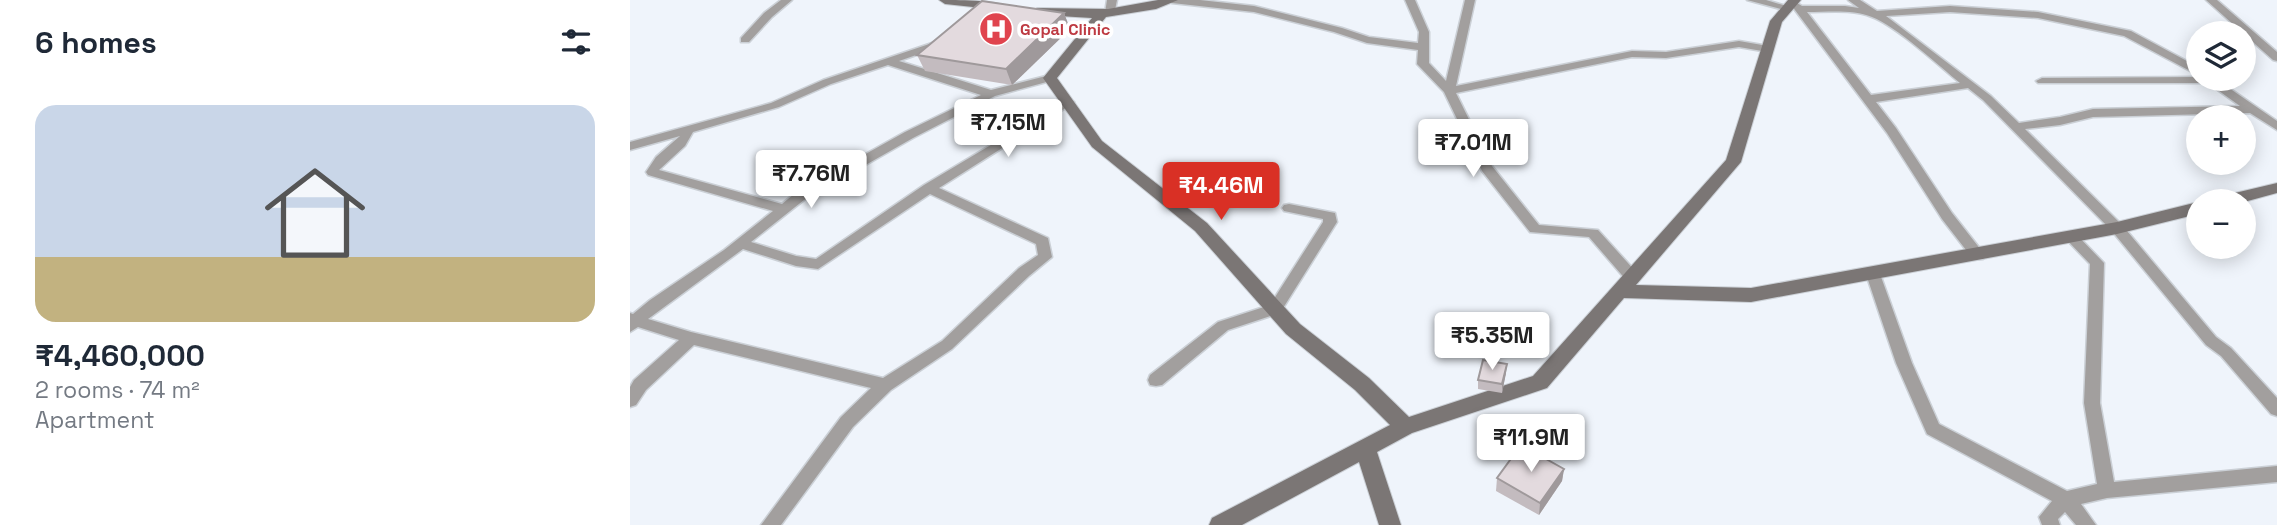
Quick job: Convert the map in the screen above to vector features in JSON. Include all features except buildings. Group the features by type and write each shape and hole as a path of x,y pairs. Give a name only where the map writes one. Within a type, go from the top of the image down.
{"street":[{"path":"745,40 768,15 787,0"},
{"path":"945,0 987,10 1025,9 1084,16 1108,9 1150,7 1172,0 1254,9 1367,40 1423,47"},
{"path":"1410,0 1423,32 1423,64 1449,91 1486,169 1535,229 1593,233 1632,277"},
{"path":"1449,91 1470,0"},
{"path":"1752,0 1874,14 1950,9 2038,15 2127,33 2186,65"},
{"path":"1853,0 1897,28 1987,98 2117,228 2211,341 2226,352 2277,409"},
{"path":"1996,0 2010,13"},
{"path":"2211,0 2277,58"},
{"path":"1220,525 1405,427 1540,382 1733,162 1776,21 1794,5"},
{"path":"1794,5 1869,99 1947,216 1978,255"},
{"path":"632,322 741,244 799,197 898,141 992,94 1050,78 1108,9"},
{"path":"630,146 775,105 827,82 951,40"},
{"path":"1449,91 1632,54 1666,55 1740,44 1768,49"},
{"path":"888,61 992,94"},
{"path":"1050,78 1097,144 1200,227 1293,329 1362,384 1405,427"},
{"path":"2042,81 2186,80"},
{"path":"1869,99 1968,85"},
{"path":"2226,91 2246,105"},
{"path":"741,244 796,261 818,264 929,188 1068,102"},
{"path":"2015,127 2093,113 2186,111"},
{"path":"2256,112 2277,127"},
{"path":"688,130 685,142 657,160 652,172 689,186 708,188 785,209"},
{"path":"770,525 847,422 885,385 947,345 1024,272 1045,257 1043,242 929,188"},
{"path":"2256,193 2277,188"},
{"path":"1156,380 1223,326 1275,309 1330,222 1330,216 1289,208"},
{"path":"1620,291 1751,295 1978,255 2117,228 2186,211"},
{"path":"2071,237 2097,263 2092,403 2107,490"},
{"path":"1873,274 1904,363 1933,429 2066,499 2087,525"},
{"path":"632,322 885,385"},
{"path":"630,400 640,385 691,338"},
{"path":"1365,448 1390,525"},
{"path":"2050,525 2048,517 2066,499 2107,490 2277,474"}],"place":[{"name":"Gopal Clinic","path":"996,29"}]}
